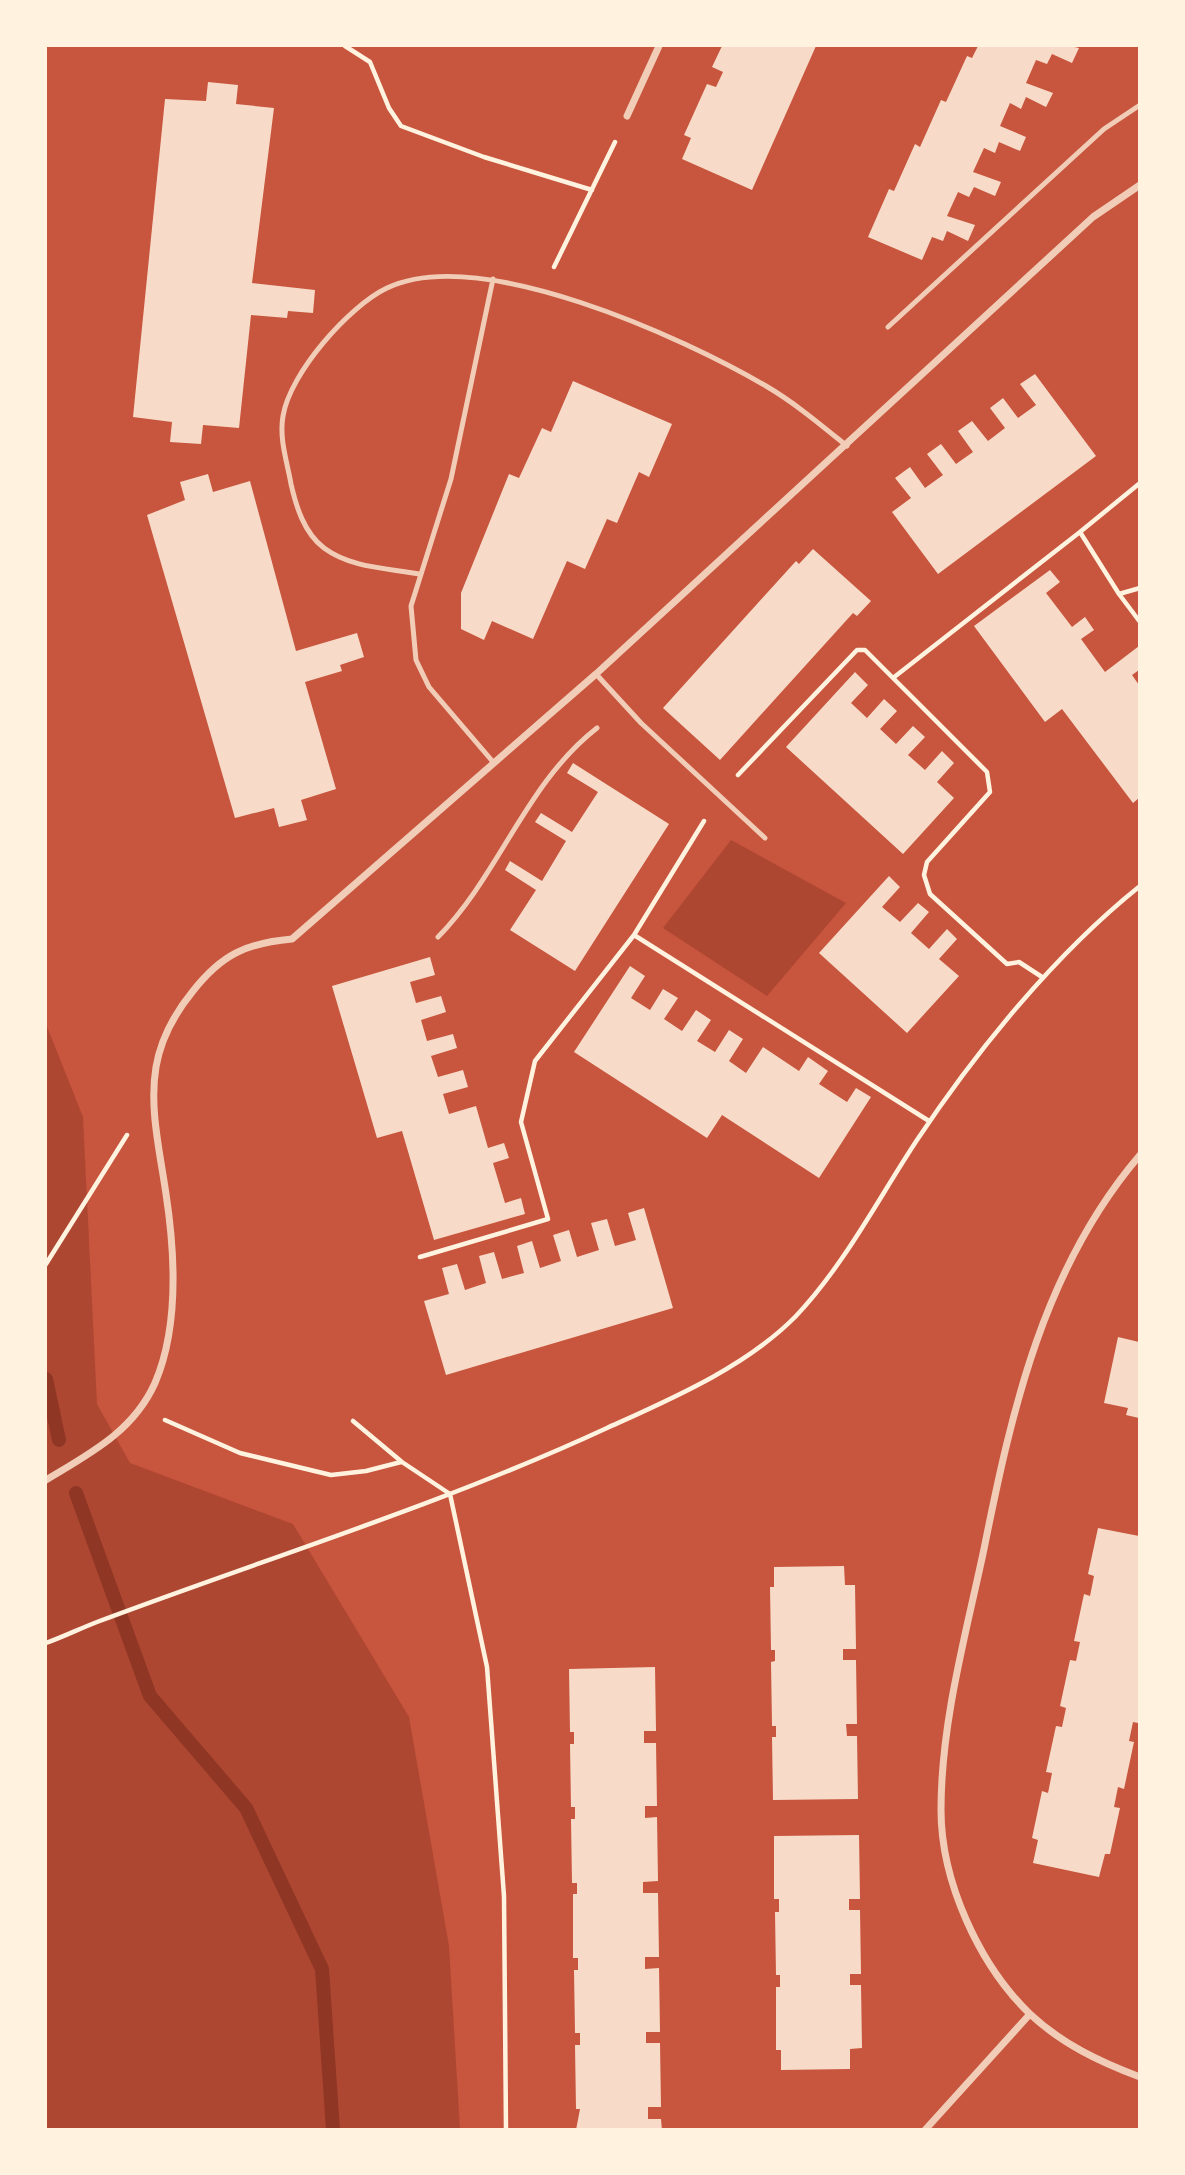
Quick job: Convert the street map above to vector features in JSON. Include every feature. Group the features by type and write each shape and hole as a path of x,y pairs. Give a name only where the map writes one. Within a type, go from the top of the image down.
{"street":[{"path":"628,116 659,46"},
{"path":"46,1480 125,1428 141,1408 164,1356 172,1301 167,1203 154,1093 162,1043 183,1003 201,980 240,948 264,941 292,939 596,674 847,446 1083,226 1119,197 1139,185"},
{"path":"1139,1155 1103,1205 1076,1251 1051,1298 1035,1342 1005,1445 954,1695 942,1775 941,1813 947,1853 966,1917 993,1967 1030,2014 1078,2050 1139,2077"},
{"path":"925,2130 1030,2014"}],"lane":[{"path":"888,327 1104,129 1139,105"},
{"path":"419,574 343,561 321,546 296,508 282,435 283,413 295,386 319,349 353,309 388,287 440,278 493,279 543,290 591,305 717,359 768,387 847,446"},
{"path":"493,279 451,479 411,606 416,660 429,687 494,763"},
{"path":"596,674 641,723 765,838"},
{"path":"438,937 468,904 541,787 597,728"}],"path":[{"path":"345,46 370,62 389,108 401,126 484,157 592,190"},
{"path":"543,290 628,116"},
{"path":"893,678 1139,483"},
{"path":"1080,532 1118,594 1139,622"},
{"path":"1118,594 1139,588"},
{"path":"420,1257 548,1219 521,1122 535,1060 634,934 719,795 787,720 857,650 865,650 987,772 990,792 927,862 924,875 930,894 1007,964 1019,962 1042,977"},
{"path":"46,1643 450,1494 640,1413 749,1353 792,1319 829,1279 929,1121 1042,977 1095,922 1139,886"},
{"path":"634,934 929,1121"},
{"path":"46,1264 154,1093"},
{"path":"141,1408 195,1435 240,1452 331,1475 366,1471 402,1462"},
{"path":"353,1421 402,1462 450,1494 487,1667 504,1896 506,2130"}],"shaded area":[{"path":"731,840 846,903 767,996 663,928"},
{"path":"46,1024 83,1117 97,1404 130,1463 293,1524 409,1717 449,1946 460,2129 46,2129"}],"building":[{"path":"722,46 816,46 752,190 682,159 691,138 684,135 707,84 716,87 723,72 712,67"},
{"path":"978,46 1079,48 1072,63 1052,54 1047,64 1036,60 1026,83 1053,93 1046,107 1026,97 1021,109 1010,103 1000,126 1026,137 1020,151 999,142 995,153 984,148 973,172 1001,182 995,196 974,187 969,197 958,192 947,216 975,225 968,241 947,231 943,241 932,237 922,260 868,237 889,189 894,191 915,144 920,147 941,100 946,102 967,56 972,58"},
{"path":"208,82 238,85 236,104 274,108 252,283 315,290 313,313 288,311 287,318 251,315 239,428 203,425 201,444 170,442 172,422 133,417 165,99 206,101"},
{"path":"1035,374 1096,456 938,574 892,512 911,498 895,478 910,467 925,488 943,475 927,454 941,444 956,464 973,452 958,431 972,421 988,441 1005,428 990,408 1003,398 1018,418 1036,405 1020,384"},
{"path":"573,381 672,424 649,477 639,472 617,523 607,519 585,569 567,561 533,639 492,621 484,640 461,629 461,593 509,474 519,478 542,428 551,432"},
{"path":"208,474 213,492 250,481 296,651 357,633 364,657 340,665 342,671 305,682 336,789 301,800 307,820 279,827 274,808 235,818 147,515 185,500 180,482"},
{"path":"813,549 871,601 857,616 853,613 720,760 663,708 796,561 799,564"},
{"path":"1050,570 1060,582 1046,593 1072,627 1085,617 1094,630 1081,639 1105,672 1139,646 1139,670 1132,675 1139,685 1139,798 1133,803 1062,709 1045,722 974,626"},
{"path":"855,672 868,685 851,703 867,718 884,699 897,711 880,729 896,744 913,726 925,737 908,755 925,770 942,751 954,763 937,782 954,798 903,854 786,747"},
{"path":"573,763 669,824 575,971 510,930 536,890 505,870 510,861 542,881 566,841 535,822 541,813 572,832 598,792 567,773"},
{"path":"889,876 900,887 882,907 900,922 918,903 929,912 911,933 929,949 947,929 957,939 939,959 959,976 907,1033 819,953"},
{"path":"430,957 435,975 410,982 416,1003 441,996 446,1012 421,1020 427,1041 453,1034 457,1048 431,1056 438,1077 463,1070 468,1087 443,1094 449,1114 476,1106 488,1148 504,1143 509,1158 493,1163 505,1203 521,1198 525,1214 434,1240 402,1131 377,1138 332,986"},
{"path":"630,966 645,976 631,998 650,1010 663,989 678,998 664,1019 682,1031 696,1010 711,1020 697,1041 715,1052 729,1030 743,1039 729,1061 746,1073 763,1047 799,1071 808,1057 828,1071 819,1084 847,1102 856,1088 871,1097 819,1178 722,1115 707,1138 574,1052"},
{"path":"644,1208 673,1308 446,1375 424,1301 449,1294 442,1268 457,1264 465,1290 486,1283 479,1256 494,1252 502,1279 524,1273 517,1246 532,1241 540,1268 561,1261 553,1235 569,1230 577,1257 599,1250 591,1223 607,1219 615,1246 636,1240 628,1213"},
{"path":"1118,1337 1139,1342 1139,1418 1126,1415 1128,1408 1104,1403"},
{"path":"1098,1528 1139,1536 1139,1716 1138,1723 1133,1722 1129,1741 1134,1742 1124,1789 1118,1787 1114,1807 1120,1808 1110,1854 1105,1854 1099,1877 1033,1863 1038,1840 1032,1838 1042,1791 1048,1793 1052,1773 1046,1772 1056,1726 1062,1727 1066,1708 1060,1706 1070,1660 1076,1661 1080,1642 1074,1641 1084,1594 1090,1596 1094,1576 1088,1574"},
{"path":"844,1566 845,1585 855,1585 856,1649 843,1649 843,1660 856,1660 857,1724 846,1724 847,1736 857,1736 858,1799 773,1800 772,1737 776,1737 776,1726 772,1726 771,1662 775,1661 775,1650 771,1650 770,1587 774,1587 774,1567"},
{"path":"655,1667 656,1731 644,1731 644,1743 656,1743 657,1806 645,1806 645,1818 657,1817 658,1881 643,1882 643,1893 658,1893 659,1957 645,1957 645,1969 659,1968 660,2032 646,2032 646,2043 660,2043 661,2107 648,2107 648,2119 661,2119 662,2130 576,2130 580,2109 576,2109 575,2045 580,2045 580,2033 575,2033 574,1970 578,1970 578,1958 573,1958 573,1894 577,1894 577,1883 572,1883 571,1819 575,1819 575,1807 571,1807 570,1744 574,1744 574,1732 570,1732 569,1669"},
{"path":"859,1835 860,1899 849,1899 849,1910 860,1910 861,1974 850,1974 850,1985 861,1985 862,2048 850,2049 850,2069 781,2070 781,2050 776,2050 776,1987 780,1987 780,1975 776,1975 775,1912 779,1912 779,1899 774,1899 774,1836"}],"waterway":[{"path":"46,1379 59,1440"},
{"path":"76,1493 150,1696 246,1808 322,1969 333,2130"}]}
